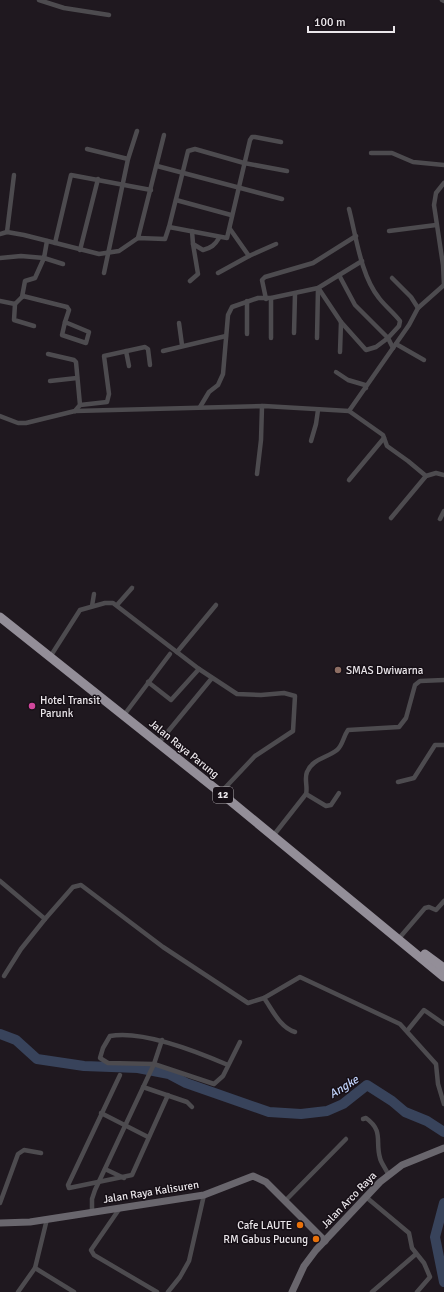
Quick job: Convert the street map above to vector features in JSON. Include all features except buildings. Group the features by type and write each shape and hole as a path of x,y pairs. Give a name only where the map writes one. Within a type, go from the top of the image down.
{"highway":[{"name":"Jalan Raya Parung","path":"0,613 274,835 444,977"},
{"name":"Jalan Raya Parung","path":"0,617 51,655"},
{"name":"Jalan Raya Parung","path":"125,714 161,740 223,790 274,835 444,968"}],"main road":[{"name":"Jalan Arco Raya","path":"292,1292 304,1266 325,1240 388,1174 402,1166 444,1148"},
{"name":"Jalan Raya Kalisuren","path":"0,1223 47,1219 121,1206 204,1195 252,1176 266,1182 325,1240"}],"street":[{"path":"39,0 64,8 109,15"},
{"path":"104,273 107,253 124,184 128,159 136,131"},
{"path":"138,238 164,135"},
{"path":"169,227 219,238 226,238 230,229 231,215 237,188 252,137 281,142"},
{"path":"87,149 128,159"},
{"path":"0,234 7,232 99,254 107,253 119,250 138,238 165,239 183,172 186,153 191,150 244,163 287,171"},
{"path":"371,153 392,153 413,162 444,165"},
{"path":"157,166 282,199"},
{"path":"7,232 14,175"},
{"path":"55,243 71,175 151,190"},
{"path":"80,250 98,179"},
{"path":"349,411 366,388 418,308 444,285 443,265 434,205 436,193 444,183"},
{"path":"176,200 231,215"},
{"path":"319,289 341,322 366,350 376,347 388,338 399,326 400,321 379,298 372,287 362,261 349,209"},
{"path":"389,231 436,225"},
{"path":"230,229 249,256"},
{"path":"190,281 198,274 192,231"},
{"path":"266,299 262,280 265,277 313,264 356,236"},
{"path":"193,244 200,249 209,249 216,244 219,238"},
{"path":"34,326 14,320 15,304 22,297 25,281 36,278 44,258 47,241"},
{"path":"218,274 249,256 276,244"},
{"path":"0,258 21,256 44,258 63,264"},
{"path":"200,407 209,392 221,380 229,312 237,304 319,289 362,261"},
{"path":"339,275 355,305 394,346 424,360"},
{"path":"392,278 411,297 418,308"},
{"path":"317,338 319,289"},
{"path":"294,294 294,333"},
{"path":"22,297 67,308 69,310 65,322 62,335 86,343 89,332 65,322"},
{"path":"271,298 271,338"},
{"path":"0,301 15,304"},
{"path":"247,301 247,334"},
{"path":"340,352 341,322"},
{"path":"179,323 182,345"},
{"path":"163,351 182,345 226,336"},
{"path":"80,405 107,402 108,394 104,356 146,347 150,365"},
{"path":"126,351 129,366"},
{"path":"48,354 74,360 76,362 80,405 76,411"},
{"path":"336,372 344,379 365,385 366,388"},
{"path":"50,381 77,378"},
{"path":"257,474 261,440 262,406"},
{"path":"0,416 18,423 26,423 76,411 262,406 349,411 384,438 387,446 426,476"},
{"path":"312,441 318,410"},
{"path":"349,480 384,438"},
{"path":"391,518 426,476 436,473 444,475"},
{"path":"440,519 444,511"},
{"path":"117,605 132,588"},
{"path":"92,606 94,594"},
{"path":"51,655 80,610 105,603 117,605 199,669 237,694 291,694 296,698 293,731 255,756 223,790"},
{"path":"177,652 216,605"},
{"path":"125,714 170,654"},
{"path":"148,682 171,700 199,669"},
{"path":"161,740 212,678"},
{"path":"274,835 306,794 308,788 306,774 310,767 314,762 336,750 342,744 348,730 399,727 406,718 415,685 420,681 444,680"},
{"path":"398,782 414,778 435,745 444,745"},
{"path":"306,794 326,806 331,805 339,793"},
{"path":"0,881 45,919"},
{"path":"4,976 21,949 45,919 73,887 76,885 81,885 157,942 242,1000 252,1003 264,998 300,977 400,1024 436,1064 438,1084 444,1104"},
{"path":"402,936 425,908 436,910 444,901"},
{"path":"264,998 282,1024 290,1031 295,1032"},
{"path":"407,1031 424,1010 444,1024"},
{"path":"228,1065 162,1040 113,1036 108,1039 100,1054 100,1058 108,1063 153,1066 214,1084 220,1080 228,1065 240,1042"},
{"path":"92,1212 92,1199 98,1183 149,1075 162,1040"},
{"path":"120,1075 68,1185 71,1188 130,1176 133,1173 168,1095"},
{"path":"143,1087 187,1102 192,1107"},
{"path":"101,1113 148,1137"},
{"path":"363,1119 366,1118 371,1121 379,1136 380,1157 388,1174"},
{"path":"284,1201 346,1139"},
{"path":"0,1203 18,1154 24,1150 41,1152"},
{"path":"105,1169 124,1178"},
{"path":"168,1292 180,1277 189,1262 204,1195"},
{"path":"366,1197 409,1233 410,1244 424,1263 430,1277 417,1292"},
{"path":"121,1206 91,1250 94,1255 156,1292"},
{"path":"18,1292 35,1268 47,1219"},
{"path":"372,1292 416,1254"},
{"path":"35,1268 74,1292"}],"waterway":[{"path":"0,1034 16,1040 37,1059 84,1066 138,1068 169,1074 186,1083 269,1112 301,1114 327,1111 343,1104 367,1085 392,1101 405,1112 427,1121 444,1132"},
{"name":"Angke","path":"444,1203 435,1237 444,1282"}],"place":[{"name":"SMAS Dwiwarna","path":"338,670"},
{"name":"Hotel Transit Parunk","path":"32,706"},
{"name":"Cafe LAUTE","path":"300,1225"},
{"name":"RM Gabus Pucung","path":"316,1239"}]}
